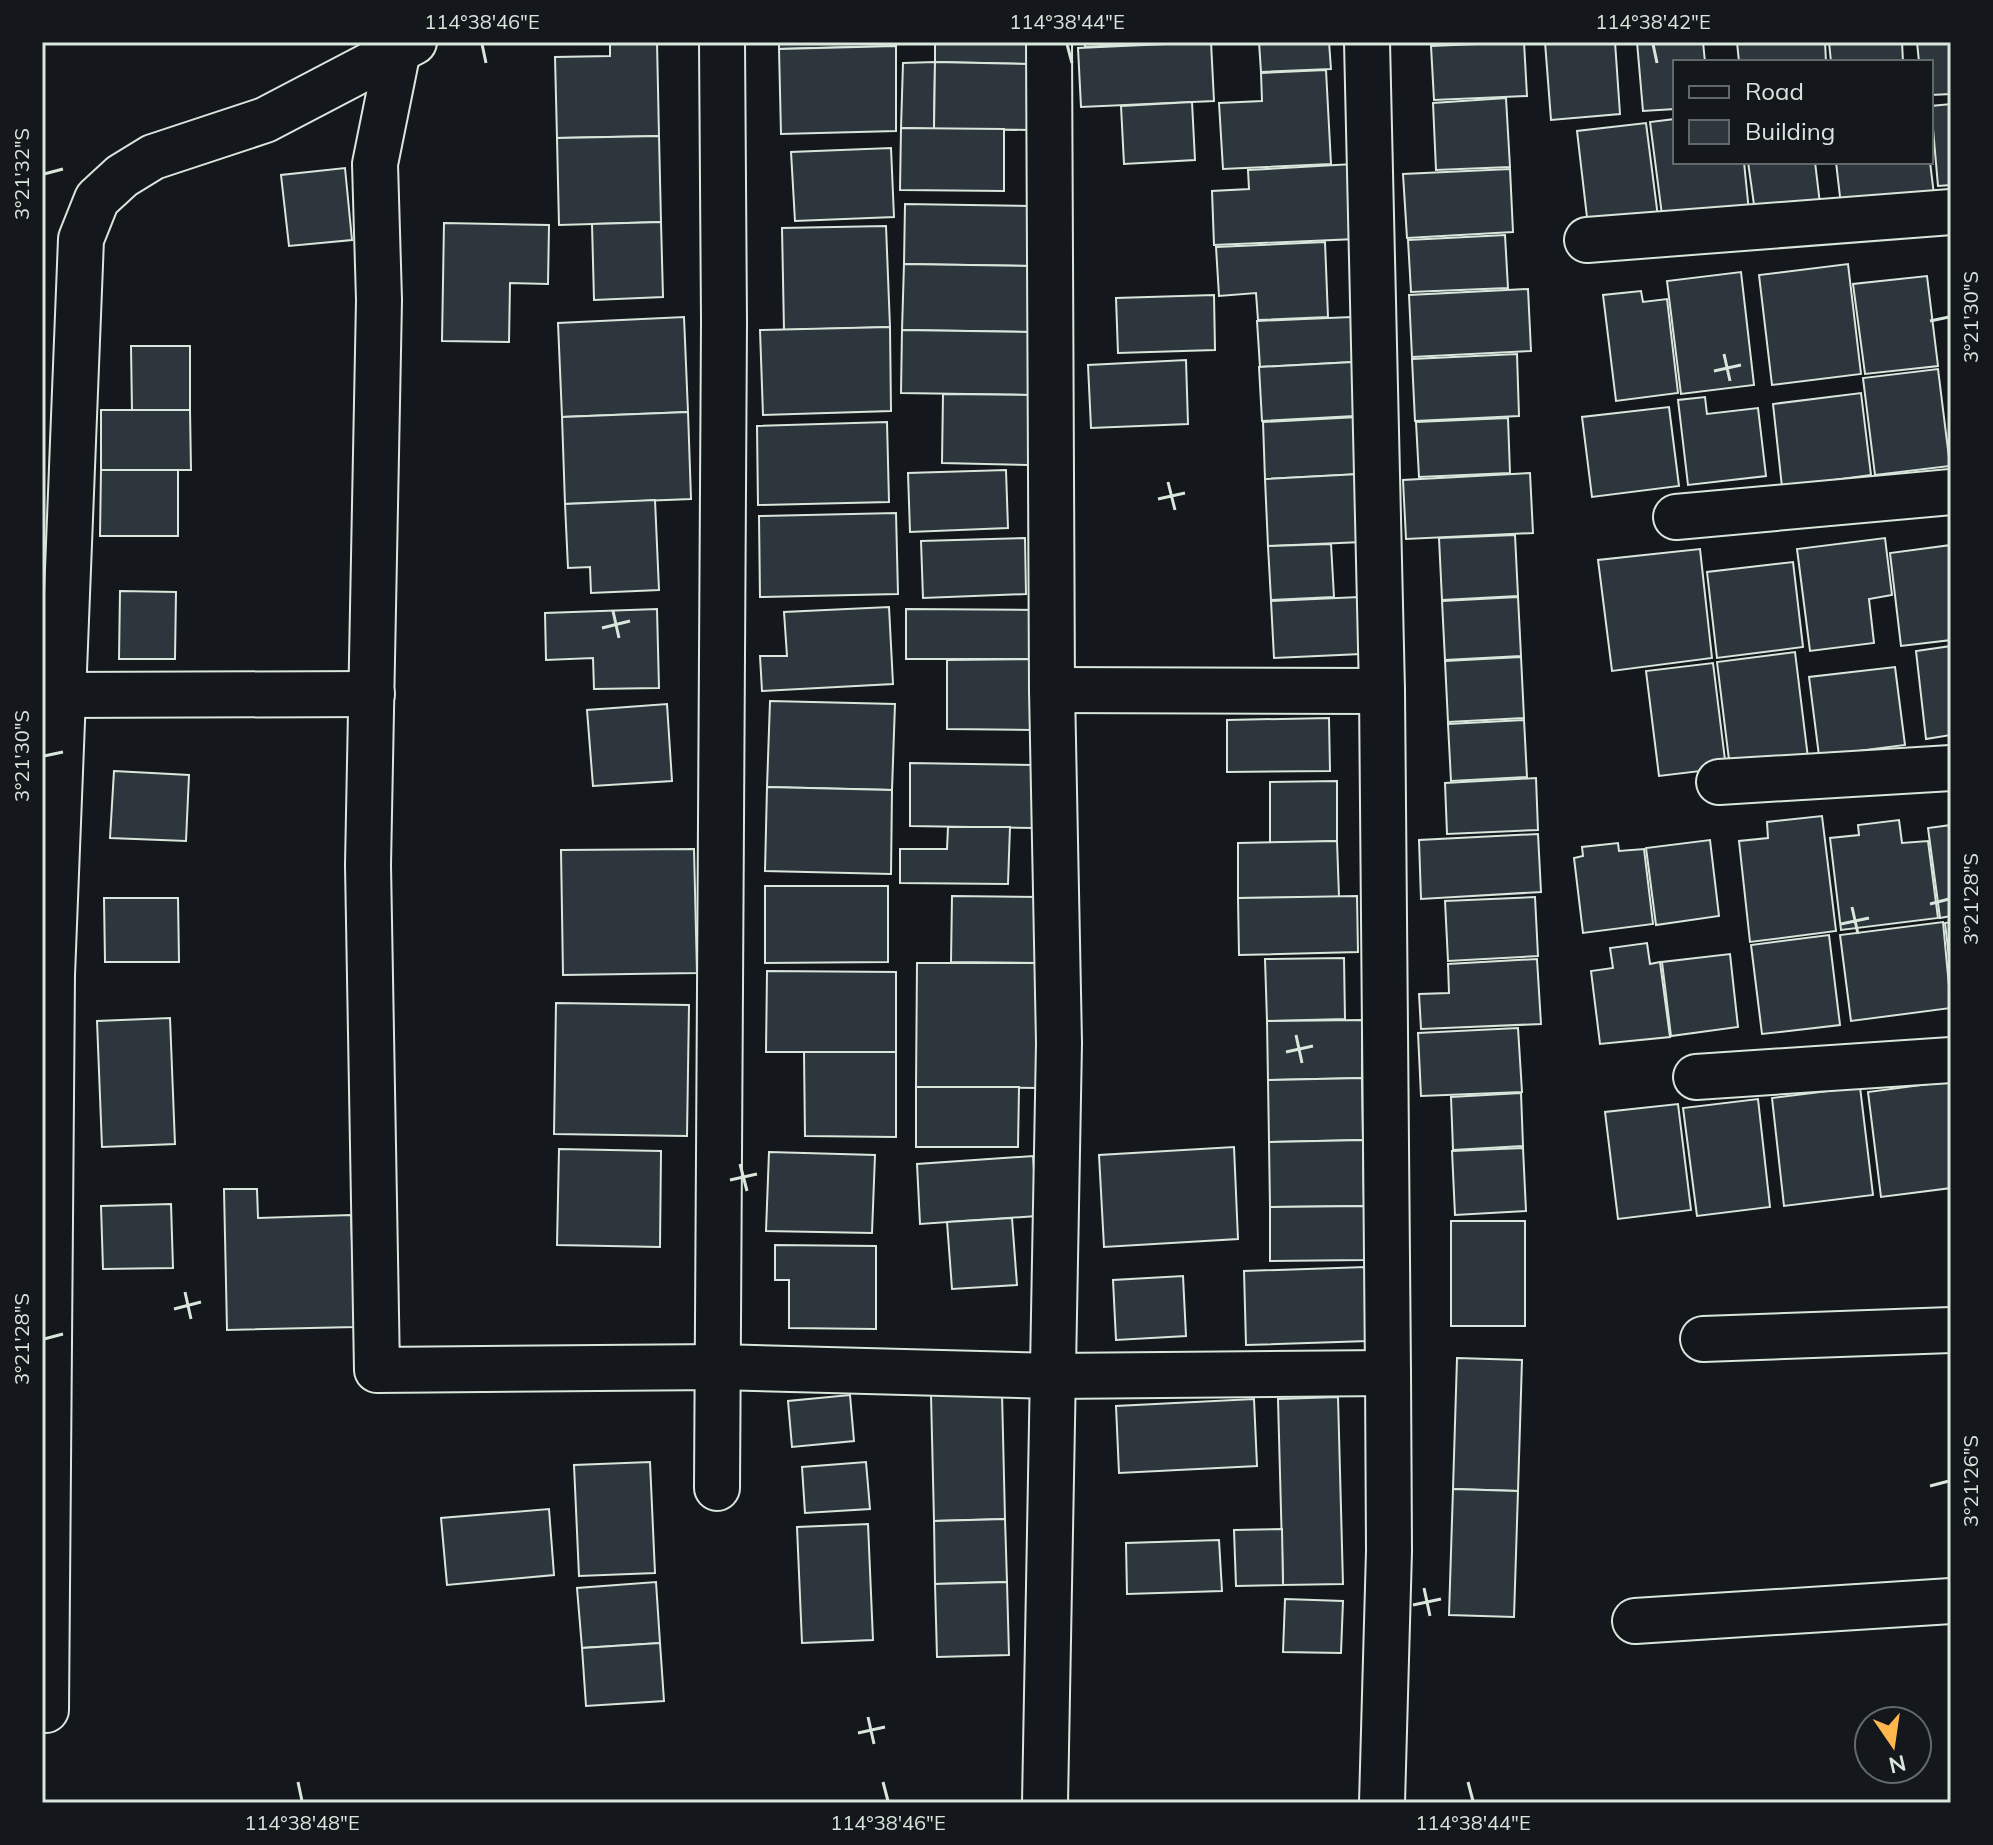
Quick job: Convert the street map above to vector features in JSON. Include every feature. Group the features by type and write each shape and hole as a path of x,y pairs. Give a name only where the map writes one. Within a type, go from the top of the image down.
{"street":[{"path":"717,1488 724,338 722,42"},
{"path":"1045,1803 1059,1043 1052,690 1049,42"},
{"path":"1367,42 1382,691 1388,1373 1389,1551 1382,1803"},
{"path":"406,46 375,164 379,300 368,865 377,1370 718,1367 1054,1376 1388,1373"},
{"path":"46,1710 52,975 81,239 97,199 122,176 153,157 265,120 406,46"},
{"path":"1587,240 1951,212"},
{"path":"1676,517 1951,492"},
{"path":"1052,690 1382,691"},
{"path":"62,695 372,694"},
{"path":"1719,782 1951,768"},
{"path":"1696,1077 1951,1060"},
{"path":"1703,1339 1951,1330"},
{"path":"1635,1621 1951,1601"}],"building":[{"path":"610,42 657,42 659,136 557,138 555,57 610,56"},
{"path":"779,42 895,42 896,46 779,49"},
{"path":"935,42 1031,42 1030,64 935,62"},
{"path":"1085,42 1177,42 1085,47"},
{"path":"1211,42 1214,101 1081,107 1078,48"},
{"path":"1259,42 1329,42 1331,69 1261,72"},
{"path":"1524,42 1527,96 1434,100 1431,46"},
{"path":"1545,42 1615,42 1620,114 1551,120"},
{"path":"1637,42 1703,42 1705,60 1673,60 1673,109 1643,111"},
{"path":"1737,42 1825,42 1826,60 1739,60"},
{"path":"1829,42 1902,42 1903,60 1831,60"},
{"path":"1917,42 1951,42 1951,94 1933,95 1933,60 1919,60"},
{"path":"896,46 896,131 781,134 779,49"},
{"path":"935,62 934,129 901,128 903,63"},
{"path":"935,62 1030,64 1030,130 934,129"},
{"path":"1326,70 1331,164 1223,169 1219,103 1262,101 1261,73"},
{"path":"1506,98 1510,167 1436,170 1433,103"},
{"path":"1192,102 1195,160 1124,164 1121,106"},
{"path":"1951,104 1951,185 1938,186 1933,106"},
{"path":"1673,119 1673,164 1744,164 1749,212 1663,223 1650,122"},
{"path":"1646,123 1658,217 1588,226 1577,131"},
{"path":"901,128 1004,129 1004,191 900,190"},
{"path":"659,136 661,222 559,225 557,138"},
{"path":"891,148 894,217 795,221 791,152"},
{"path":"1353,164 1356,239 1214,245 1212,191 1249,189 1248,170"},
{"path":"1748,164 1815,164 1820,204 1755,212"},
{"path":"1836,164 1930,164 1935,203 1842,214"},
{"path":"345,168 352,240 289,246 281,175"},
{"path":"1510,169 1513,232 1407,238 1403,174"},
{"path":"905,204 1032,206 1032,266 904,264"},
{"path":"661,222 663,297 594,300 592,224"},
{"path":"444,223 549,225 548,284 510,283 509,342 442,341"},
{"path":"886,226 890,327 784,330 782,228"},
{"path":"1505,235 1508,288 1411,292 1408,240"},
{"path":"1325,242 1328,317 1258,320 1256,293 1219,296 1216,247"},
{"path":"904,264 1032,266 1030,332 902,330"},
{"path":"1848,264 1861,374 1772,385 1759,275"},
{"path":"1741,272 1754,385 1681,394 1667,281"},
{"path":"1927,276 1938,366 1865,374 1853,284"},
{"path":"1528,289 1531,351 1412,357 1409,295"},
{"path":"1641,291 1643,302 1667,299 1678,393 1616,401 1603,295"},
{"path":"1214,295 1215,350 1118,353 1116,298"},
{"path":"684,317 688,412 562,417 558,323"},
{"path":"1351,317 1353,362 1260,367 1257,321"},
{"path":"890,327 891,411 763,415 760,330"},
{"path":"902,330 1030,332 1030,395 901,393"},
{"path":"131,346 190,346 190,410 132,411"},
{"path":"1517,354 1519,416 1415,421 1412,359"},
{"path":"1186,360 1188,424 1091,428 1088,365"},
{"path":"1353,362 1355,416 1262,421 1259,367"},
{"path":"1938,369 1950,466 1875,475 1863,378"},
{"path":"1861,393 1871,475 1782,487 1773,404"},
{"path":"943,394 1030,395 1028,465 942,463"},
{"path":"1705,397 1707,414 1758,408 1766,476 1688,485 1678,400"},
{"path":"1669,407 1679,486 1592,497 1582,417"},
{"path":"101,410 190,410 191,470 101,470"},
{"path":"688,412 691,499 565,504 562,417"},
{"path":"1358,417 1361,474 1265,479 1263,422"},
{"path":"1508,418 1510,473 1419,477 1416,422"},
{"path":"887,422 889,502 758,505 757,426"},
{"path":"101,470 178,470 178,536 100,536"},
{"path":"1006,470 1008,528 910,532 908,473"},
{"path":"1530,473 1533,533 1406,539 1403,480"},
{"path":"1359,474 1362,542 1268,546 1265,479"},
{"path":"655,500 659,590 591,593 590,567 568,568 565,504"},
{"path":"896,513 898,594 760,597 759,516"},
{"path":"1515,535 1518,596 1442,600 1439,538"},
{"path":"1025,538 1026,594 923,598 921,541"},
{"path":"1885,538 1892,595 1869,599 1874,643 1810,651 1797,549"},
{"path":"1331,544 1334,597 1271,600 1268,546"},
{"path":"1951,545 1951,640 1901,646 1890,553"},
{"path":"1700,549 1712,658 1612,671 1598,560"},
{"path":"1793,562 1803,647 1717,658 1707,572"},
{"path":"120,591 176,592 175,659 119,659"},
{"path":"1359,597 1361,654 1274,658 1271,601"},
{"path":"1518,597 1521,656 1445,660 1442,601"},
{"path":"889,607 893,684 762,691 760,656 787,656 784,612"},
{"path":"657,609 659,688 594,689 593,658 546,660 545,613"},
{"path":"906,609 1042,610 1034,659 906,659"},
{"path":"1951,646 1951,735 1926,739 1916,651"},
{"path":"1795,652 1808,758 1730,768 1717,662"},
{"path":"1521,657 1524,718 1448,722 1445,661"},
{"path":"1034,659 1033,730 947,729 947,660"},
{"path":"1713,663 1726,768 1659,776 1646,671"},
{"path":"1895,667 1905,745 1819,756 1809,677"},
{"path":"770,701 895,704 892,790 767,787"},
{"path":"667,704 672,781 593,786 587,710"},
{"path":"1329,718 1330,771 1227,772 1227,720"},
{"path":"1524,720 1527,777 1451,781 1448,724"},
{"path":"910,763 1036,765 1035,828 910,826"},
{"path":"114,771 189,775 186,841 110,838"},
{"path":"1536,778 1538,830 1447,834 1445,783"},
{"path":"1337,781 1337,841 1270,843 1270,782"},
{"path":"767,787 892,790 891,874 765,871"},
{"path":"1822,816 1836,931 1750,942 1739,841 1768,838 1767,822"},
{"path":"1899,820 1902,843 1928,841 1938,918 1841,930 1830,838 1859,835 1858,825"},
{"path":"1951,825 1951,916 1940,918 1928,828"},
{"path":"948,827 1010,827 1008,884 900,883 900,849 947,849"},
{"path":"1538,834 1541,892 1421,899 1419,840"},
{"path":"1710,840 1719,916 1656,925 1646,848"},
{"path":"1337,841 1339,897 1238,898 1238,843"},
{"path":"1618,843 1619,851 1644,849 1653,924 1583,933 1574,858 1583,856 1582,847"},
{"path":"694,849 697,973 563,975 561,850"},
{"path":"765,886 888,886 888,962 765,963"},
{"path":"952,896 1041,897 1041,963 951,962"},
{"path":"1357,896 1358,952 1239,955 1238,898"},
{"path":"1535,897 1538,956 1448,961 1445,901"},
{"path":"104,898 178,898 179,962 105,962"},
{"path":"1943,922 1951,1008 1851,1021 1840,935"},
{"path":"1951,922 1951,975 1945,923"},
{"path":"1829,935 1840,1025 1762,1034 1751,945"},
{"path":"1647,943 1650,964 1660,962 1670,1037 1600,1044 1591,971 1613,968 1610,948"},
{"path":"1730,954 1738,1027 1671,1036 1662,962"},
{"path":"1344,958 1345,1019 1267,1021 1265,959"},
{"path":"1537,959 1541,1024 1421,1029 1419,994 1449,993 1448,964"},
{"path":"917,963 1041,963 1040,1088 916,1087"},
{"path":"767,971 896,972 896,1052 766,1052"},
{"path":"556,1003 689,1005 687,1136 554,1134"},
{"path":"170,1018 175,1144 102,1147 97,1021"},
{"path":"1362,1020 1362,1078 1268,1080 1267,1021"},
{"path":"1518,1028 1522,1092 1421,1096 1418,1033"},
{"path":"804,1052 896,1052 896,1137 805,1136"},
{"path":"1362,1078 1363,1140 1269,1142 1268,1080"},
{"path":"1951,1081 1951,1188 1881,1197 1868,1092"},
{"path":"916,1087 1019,1087 1018,1147 916,1147"},
{"path":"1860,1087 1873,1195 1784,1206 1772,1098"},
{"path":"1521,1093 1523,1146 1453,1150 1451,1097"},
{"path":"1758,1099 1770,1207 1697,1216 1683,1108"},
{"path":"1678,1104 1691,1210 1618,1219 1605,1112"},
{"path":"1363,1140 1364,1206 1270,1207 1269,1142"},
{"path":"1234,1147 1238,1239 1104,1247 1099,1155"},
{"path":"1523,1148 1526,1211 1455,1215 1452,1151"},
{"path":"559,1149 661,1151 660,1247 557,1245"},
{"path":"769,1152 875,1155 872,1233 766,1231"},
{"path":"1033,1156 1037,1216 920,1224 917,1164"},
{"path":"224,1189 257,1189 258,1218 351,1215 355,1327 227,1330"},
{"path":"171,1204 173,1268 103,1269 101,1206"},
{"path":"1364,1206 1365,1260 1270,1261 1270,1207"},
{"path":"1012,1218 1017,1285 952,1289 947,1222"},
{"path":"1451,1221 1525,1221 1525,1326 1451,1326"},
{"path":"775,1245 876,1246 876,1329 789,1328 789,1280 775,1280"},
{"path":"1366,1267 1368,1341 1246,1345 1244,1271"},
{"path":"1183,1276 1186,1336 1116,1340 1113,1280"},
{"path":"1457,1358 1522,1360 1518,1491 1453,1489"},
{"path":"1002,1393 1005,1519 934,1521 931,1395"},
{"path":"850,1395 854,1441 792,1447 788,1401"},
{"path":"1338,1397 1343,1584 1283,1585 1278,1399"},
{"path":"1254,1399 1257,1466 1119,1473 1116,1406"},
{"path":"650,1462 655,1573 579,1576 574,1465"},
{"path":"866,1462 870,1509 805,1513 802,1467"},
{"path":"1453,1489 1518,1491 1514,1617 1449,1615"},
{"path":"549,1509 554,1575 447,1585 441,1518"},
{"path":"1005,1519 1007,1582 935,1584 934,1521"},
{"path":"868,1524 873,1640 802,1643 797,1527"},
{"path":"1282,1529 1283,1585 1236,1586 1234,1530"},
{"path":"1219,1540 1222,1591 1127,1594 1126,1543"},
{"path":"656,1582 660,1643 582,1648 577,1588"},
{"path":"1007,1582 1009,1655 937,1657 935,1584"},
{"path":"1285,1599 1343,1601 1341,1653 1283,1652"},
{"path":"660,1643 664,1701 586,1706 582,1648"}]}
